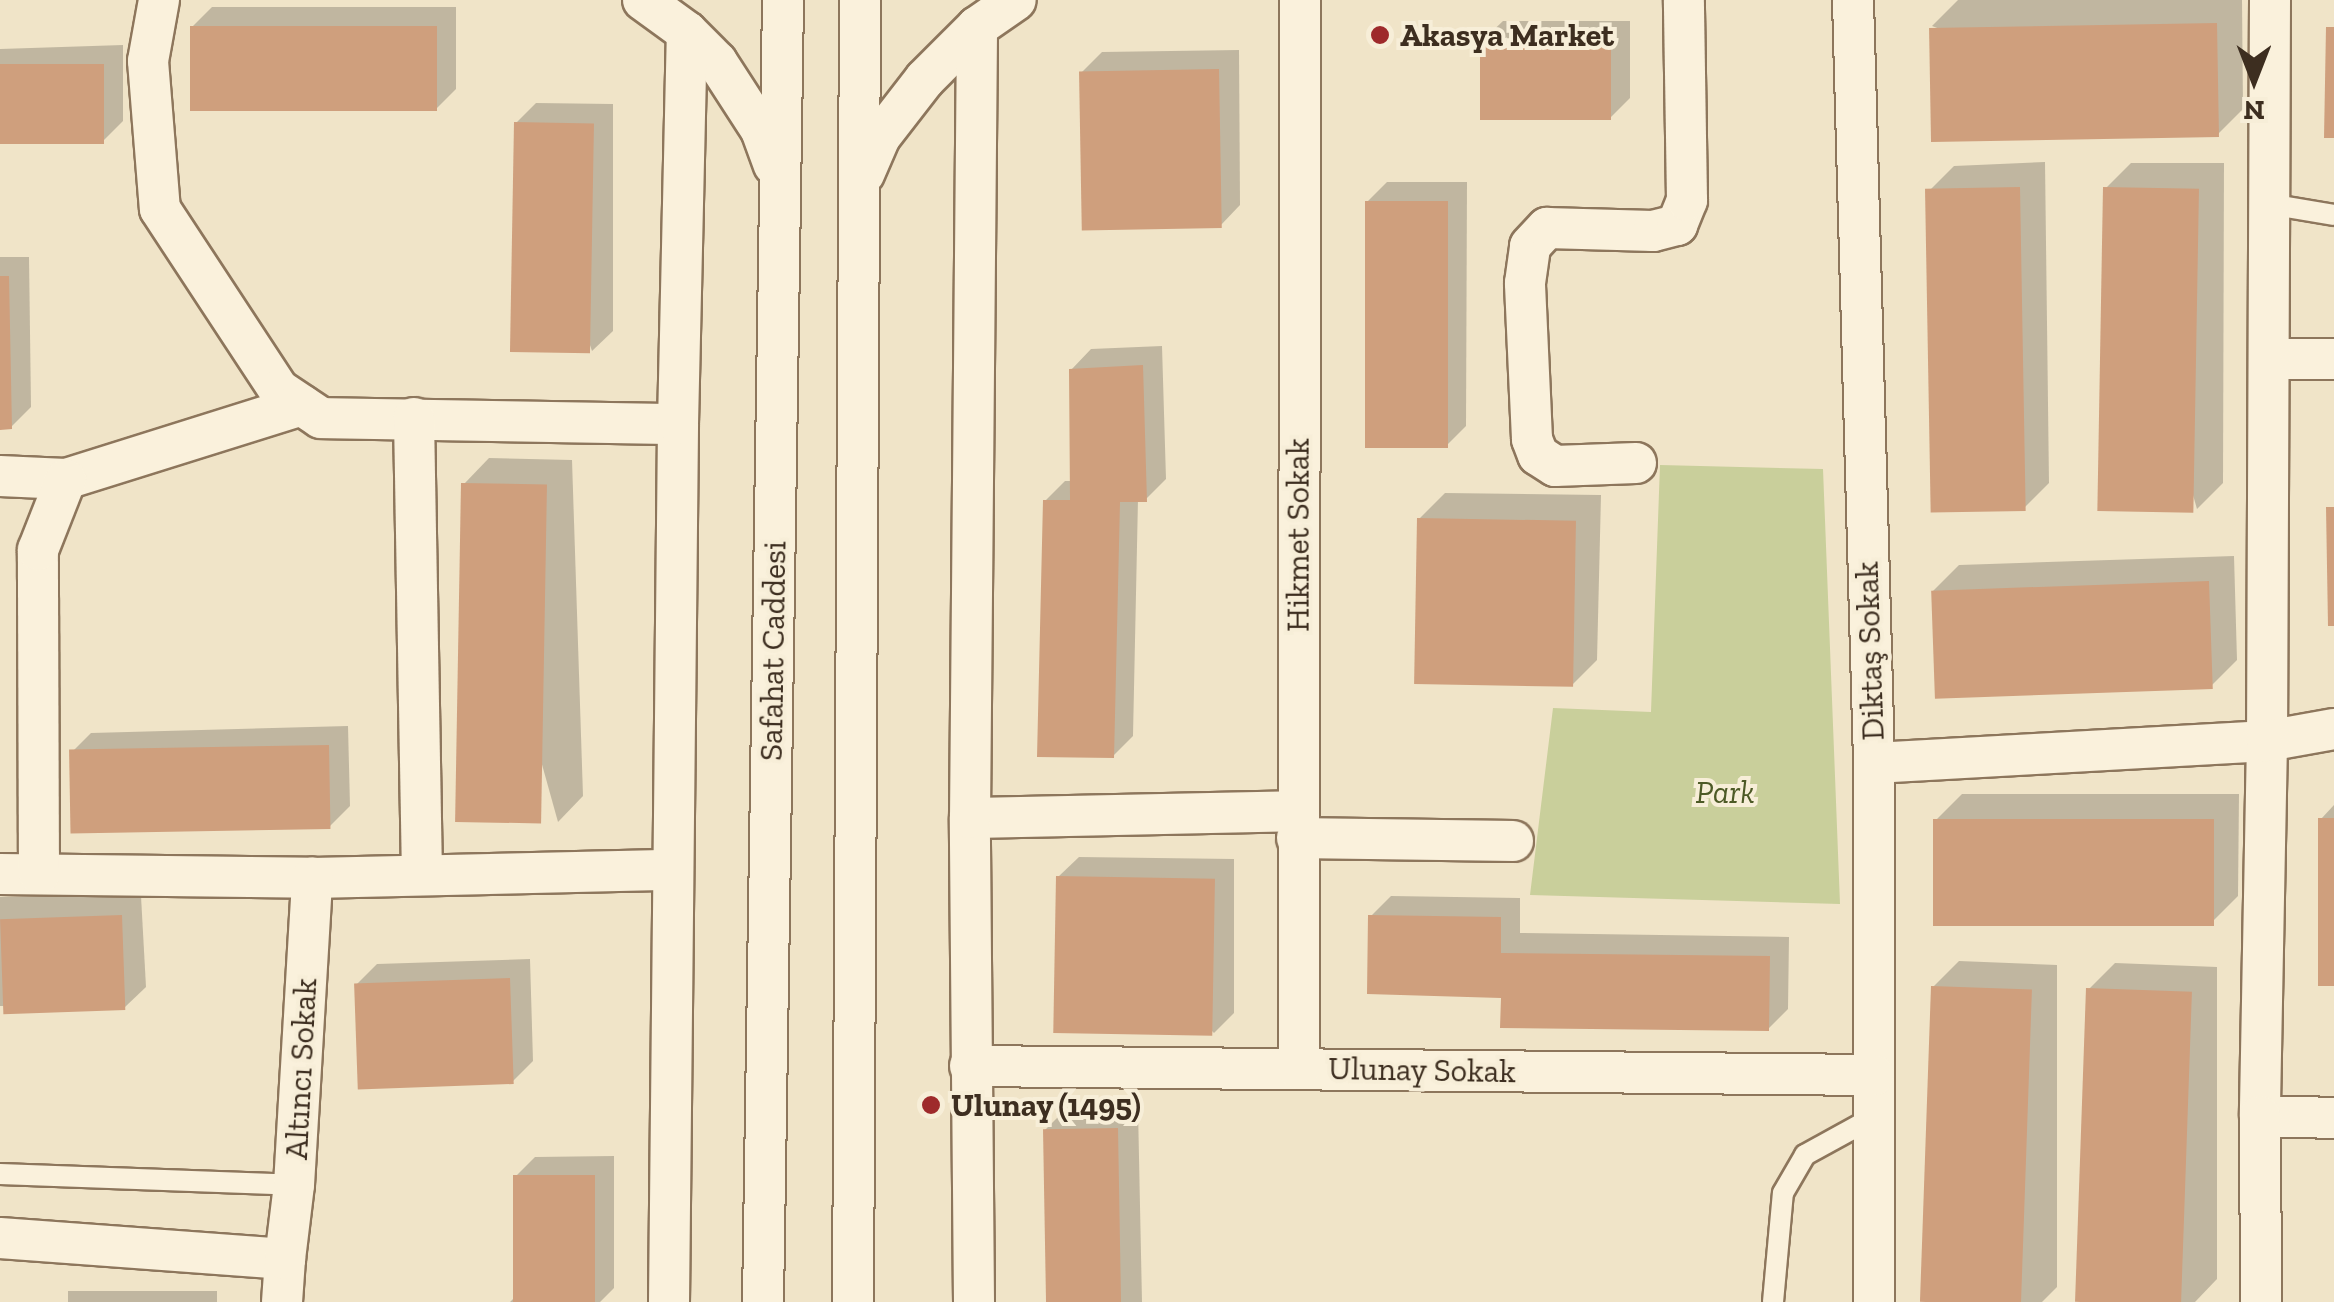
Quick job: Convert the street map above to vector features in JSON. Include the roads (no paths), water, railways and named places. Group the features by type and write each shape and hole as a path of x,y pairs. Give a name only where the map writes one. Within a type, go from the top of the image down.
{"street":[{"path":"159,0 148,62 160,209 278,390 321,418 678,424"},
{"path":"643,0 687,32 740,93 761,130 780,182"},
{"name":"Safahat Caddesi","path":"763,1302 783,0"},
{"path":"853,1302 860,0"},
{"path":"858,187 880,138 901,108 977,27 1016,0"},
{"name":"Hikmet Sokak","path":"1299,1069 1300,0"},
{"path":"1636,464 1554,466 1538,455 1532,439 1525,283 1530,246 1546,228 1653,231 1677,225 1686,200 1684,0"},
{"name":"Diktaş Sokak","path":"1852,0 1874,763 1874,1302"},
{"path":"2261,1302 2270,0"},
{"path":"974,1302 970,818 977,27"},
{"path":"669,1302 678,424 687,32"},
{"path":"2269,359 2334,360"},
{"path":"0,476 66,480 302,405"},
{"path":"414,418 422,875"},
{"path":"66,480 38,550 19,874 312,878 673,870"},
{"path":"1874,763 2267,741 2334,729"},
{"path":"970,818 1298,825 1513,841"},
{"name":"Altıncı Sokak","path":"282,1302 294,1185 312,878"},
{"name":"Ulunay Sokak","path":"970,1066 1874,1075"},
{"path":"2260,1116 2334,1118"},
{"path":"0,1238 285,1259"}],"lane":[{"path":"2270,204 2334,215"},
{"path":"1773,1302 1784,1193 1805,1155 1874,1117"},
{"path":"0,1174 294,1185"}],"place":[{"name":"Akasya Market","path":"1380,35"},
{"name":"Ulunay (1495)","path":"931,1105"}],"park label":[{"name":"Park","path":"1725,792"}]}
